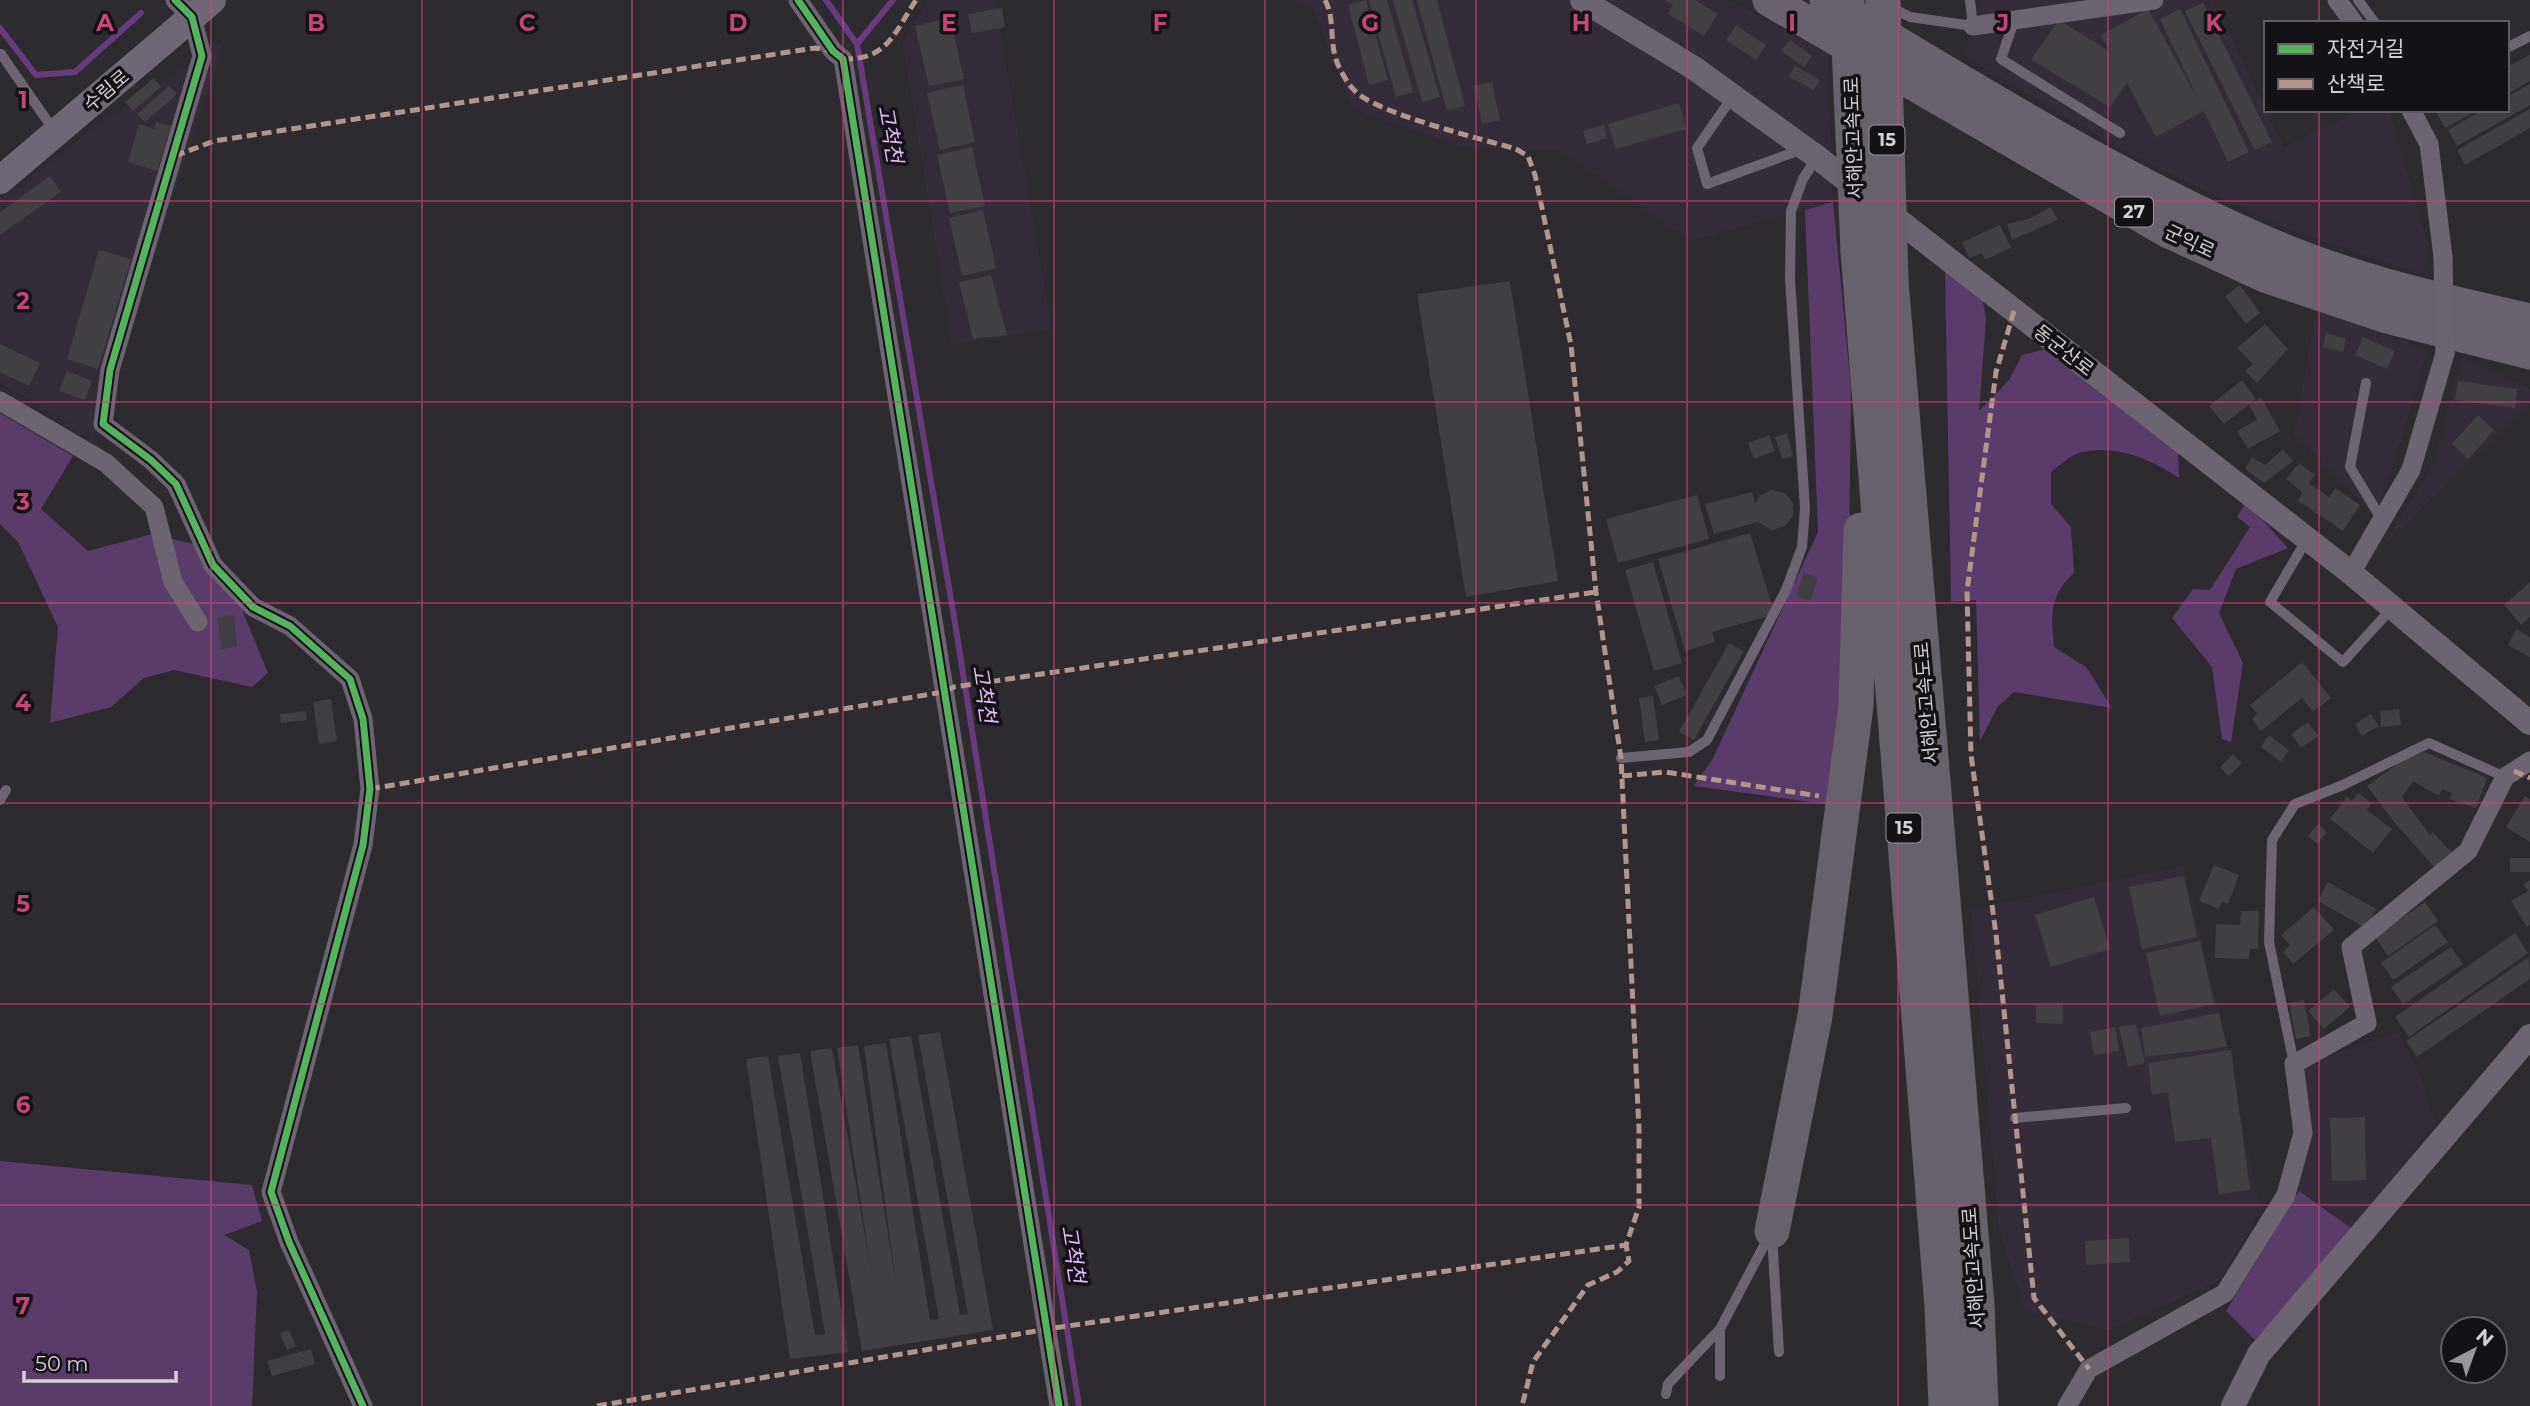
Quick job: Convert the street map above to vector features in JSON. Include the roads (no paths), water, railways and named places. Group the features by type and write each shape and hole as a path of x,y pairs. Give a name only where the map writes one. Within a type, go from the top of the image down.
{"highway":[{"name":"군익로","path":"1769,0 2167,231 2266,275 2388,317 2530,353"},
{"name":"군익로","path":"1826,0 2143,185 2282,249 2404,292 2530,320"},
{"name":"서해안고속도로","path":"1847,0 1858,251 1942,1307 1946,1406"},
{"name":"서해안고속도로","path":"1883,0 1891,281 1976,1291 1981,1406"},
{"path":"1772,1231 1815,1016 1856,706 1865,348"}],"main road":[{"name":"수림로","path":"0,180 193,6"}],"street":[{"path":"798,0 833,51 843,59 1059,1406"},
{"name":"동군산로","path":"1582,0 1694,68 1810,153 2307,538 2530,723"},
{"path":"1973,26 2154,0"},
{"path":"2337,0 2353,21"},
{"path":"193,6 202,56 110,370 103,424 151,460 176,484 213,565 253,607 290,626 350,679 363,719 370,789 363,845 271,1192 289,1242 363,1406"},
{"path":"2351,573 2412,470 2445,352 2444,257 2429,145 2412,112"},
{"path":"0,401 106,463 154,507 173,582 198,622"},
{"path":"154,507 176,484"},
{"path":"2067,1406 2089,1369 2225,1293 2286,1195 2303,1133 2294,1064 2367,1023 2351,947 2468,850 2505,777 2530,761"},
{"path":"2233,1406 2259,1354 2530,1035"}],"lane":[{"path":"1877,0 1910,18 1973,26 1970,0"},
{"path":"2358,0 2374,21"},
{"path":"2014,20 2001,59 2120,133"},
{"path":"2509,47 2530,36"},
{"path":"1,54 55,132"},
{"path":"1733,96 1697,148 1707,184 1810,153"},
{"path":"1621,758 1689,752 1707,740 1786,590 1802,547 1805,508 1790,279 1791,211 1810,153"},
{"path":"2366,383 2350,467 2382,520"},
{"path":"2307,538 2270,602 2343,662 2392,607"},
{"path":"2294,1064 2269,942 2272,840 2295,804 2343,785 2429,743 2505,777"},
{"path":"0,800 6,790"},
{"path":"2015,1118 2126,1108"},
{"path":"1666,1394 1668,1384 1720,1329 1772,1231"},
{"path":"1772,1231 1779,1352"},
{"path":"1720,1329 1720,1376"}],"waterway":[{"path":"826,0 857,44"},
{"name":"고척천","path":"893,0 857,44 955,623 1079,1406"},
{"path":"0,28 36,75 75,72 141,13"}]}
